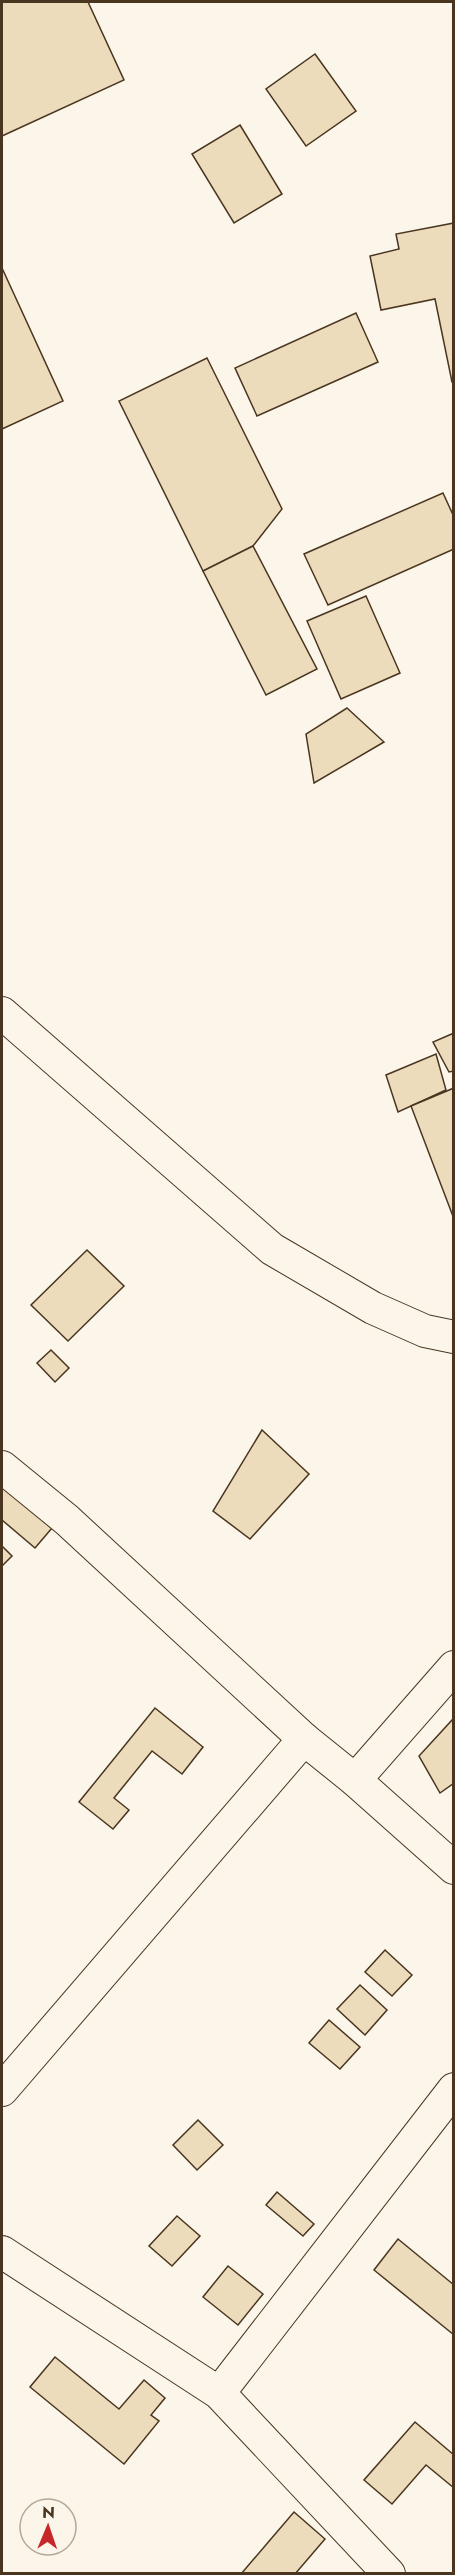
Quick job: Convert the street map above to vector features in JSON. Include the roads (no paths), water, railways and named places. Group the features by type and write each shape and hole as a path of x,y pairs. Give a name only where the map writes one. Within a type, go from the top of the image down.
{"street":[{"path":"2,1013 272,1249 373,1308 425,1331 453,1337"},
{"path":"2,1467 67,1520 304,1739 355,1780 453,1868"},
{"path":"355,1780 453,1667"},
{"path":"2,2090 304,1739"},
{"path":"219,2393 453,2089"},
{"path":"2,2252 219,2393 389,2574"}]}
